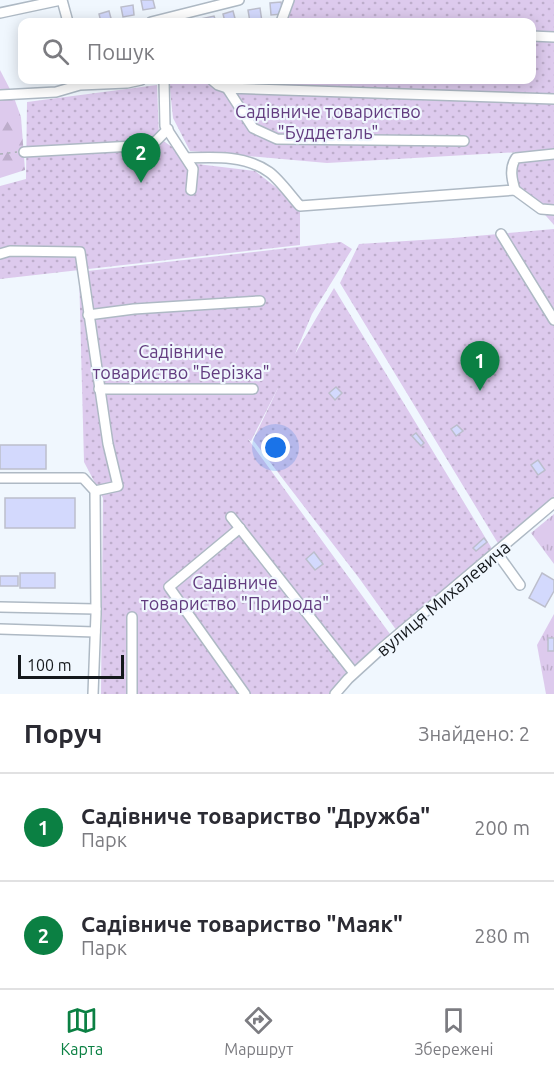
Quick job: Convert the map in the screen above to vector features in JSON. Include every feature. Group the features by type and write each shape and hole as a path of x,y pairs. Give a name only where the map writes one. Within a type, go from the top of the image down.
{"street":[{"path":"0,13 61,0 67,18"},
{"path":"168,18 239,0"},
{"path":"282,18 289,0"},
{"path":"536,36 554,37"},
{"path":"0,95 57,92 75,84"},
{"path":"164,84 165,126 193,168 191,190"},
{"path":"217,84 227,88 554,99"},
{"path":"227,88 253,128 277,139 464,141"},
{"path":"24,152 152,145 168,129"},
{"path":"554,154 516,158 511,175 515,190 541,209 554,210"},
{"path":"187,159 220,157 249,162 270,172 300,206 515,190"},
{"path":"501,234 554,320"},
{"path":"0,254 10,251 80,252 99,389 118,486 95,491"},
{"path":"88,315 134,309 260,301"},
{"path":"99,389 253,389"},
{"path":"0,478 83,478 95,491 96,609 93,694"},
{"name":"вулиця Михалевича","path":"335,694 354,673 554,503"},
{"path":"231,517 354,673"},
{"path":"240,528 169,587 245,694"},
{"path":"497,553 520,585"},
{"path":"0,607 96,609"},
{"path":"132,617 132,694"},
{"path":"0,629 95,632"}],"path":[{"path":"0,154 24,152"}],"green space":[{"path":"289,0 554,0 554,37 536,36 536,18 286,18"},
{"name":"Садівниче товариство \"Буддеталь\"","path":"536,39 554,40 554,150 327,163 190,151 173,118 169,84 536,84"},
{"path":"0,70 21,117 25,170 0,178"},
{"path":"157,85 159,138 197,164 255,171 300,206 300,245 0,279 0,186 26,179 27,102"},
{"path":"554,157 554,225 516,182 516,168 521,158"},
{"path":"554,229 554,499 499,545 340,283 359,244"},
{"path":"341,242 352,249 312,314 295,354 334,288 494,552 397,631 253,440 280,384 251,441 248,439 390,634 332,694 101,694 103,498 84,462 79,272"},
{"path":"554,514 554,564 531,533"},
{"path":"554,614 554,694 546,694 537,645"}],"building":[{"path":"141,0 153,0 155,8 143,10"},
{"path":"281,2 283,14 271,15 270,3"},
{"path":"133,5 134,15 123,17 121,7"},
{"path":"260,8 261,18 249,18 248,10"},
{"path":"109,11 111,18 100,18 99,14"},
{"path":"233,11 235,18 224,18 223,14"},
{"path":"336,387 342,393 335,400 329,393"},
{"path":"457,425 463,431 456,436 451,429"},
{"path":"416,433 424,443 421,446 412,436"},
{"path":"0,445 46,445 46,469 0,469"},
{"path":"538,460 545,470 538,475 531,465"},
{"path":"5,498 75,498 75,528 5,528"},
{"path":"484,538 487,542 476,551 473,548"},
{"path":"314,552 323,564 315,570 306,559"},
{"path":"20,573 55,573 55,588 20,588"},
{"path":"542,573 554,580 554,591 545,607 529,598"},
{"path":"0,576 18,576 18,586 0,586"},
{"path":"548,638 554,638 554,651 548,651"}],"place":[{"name":"Садівниче товариство \"Маяк\"","path":"141,183"},
{"name":"Садівниче товариство \"Дружба\"","path":"480,391"}],"park label":[{"name":"Садівниче товариство \"Берізка\"","path":"181,361"},
{"name":"Садівниче товариство \"Природа\"","path":"235,592"}]}
